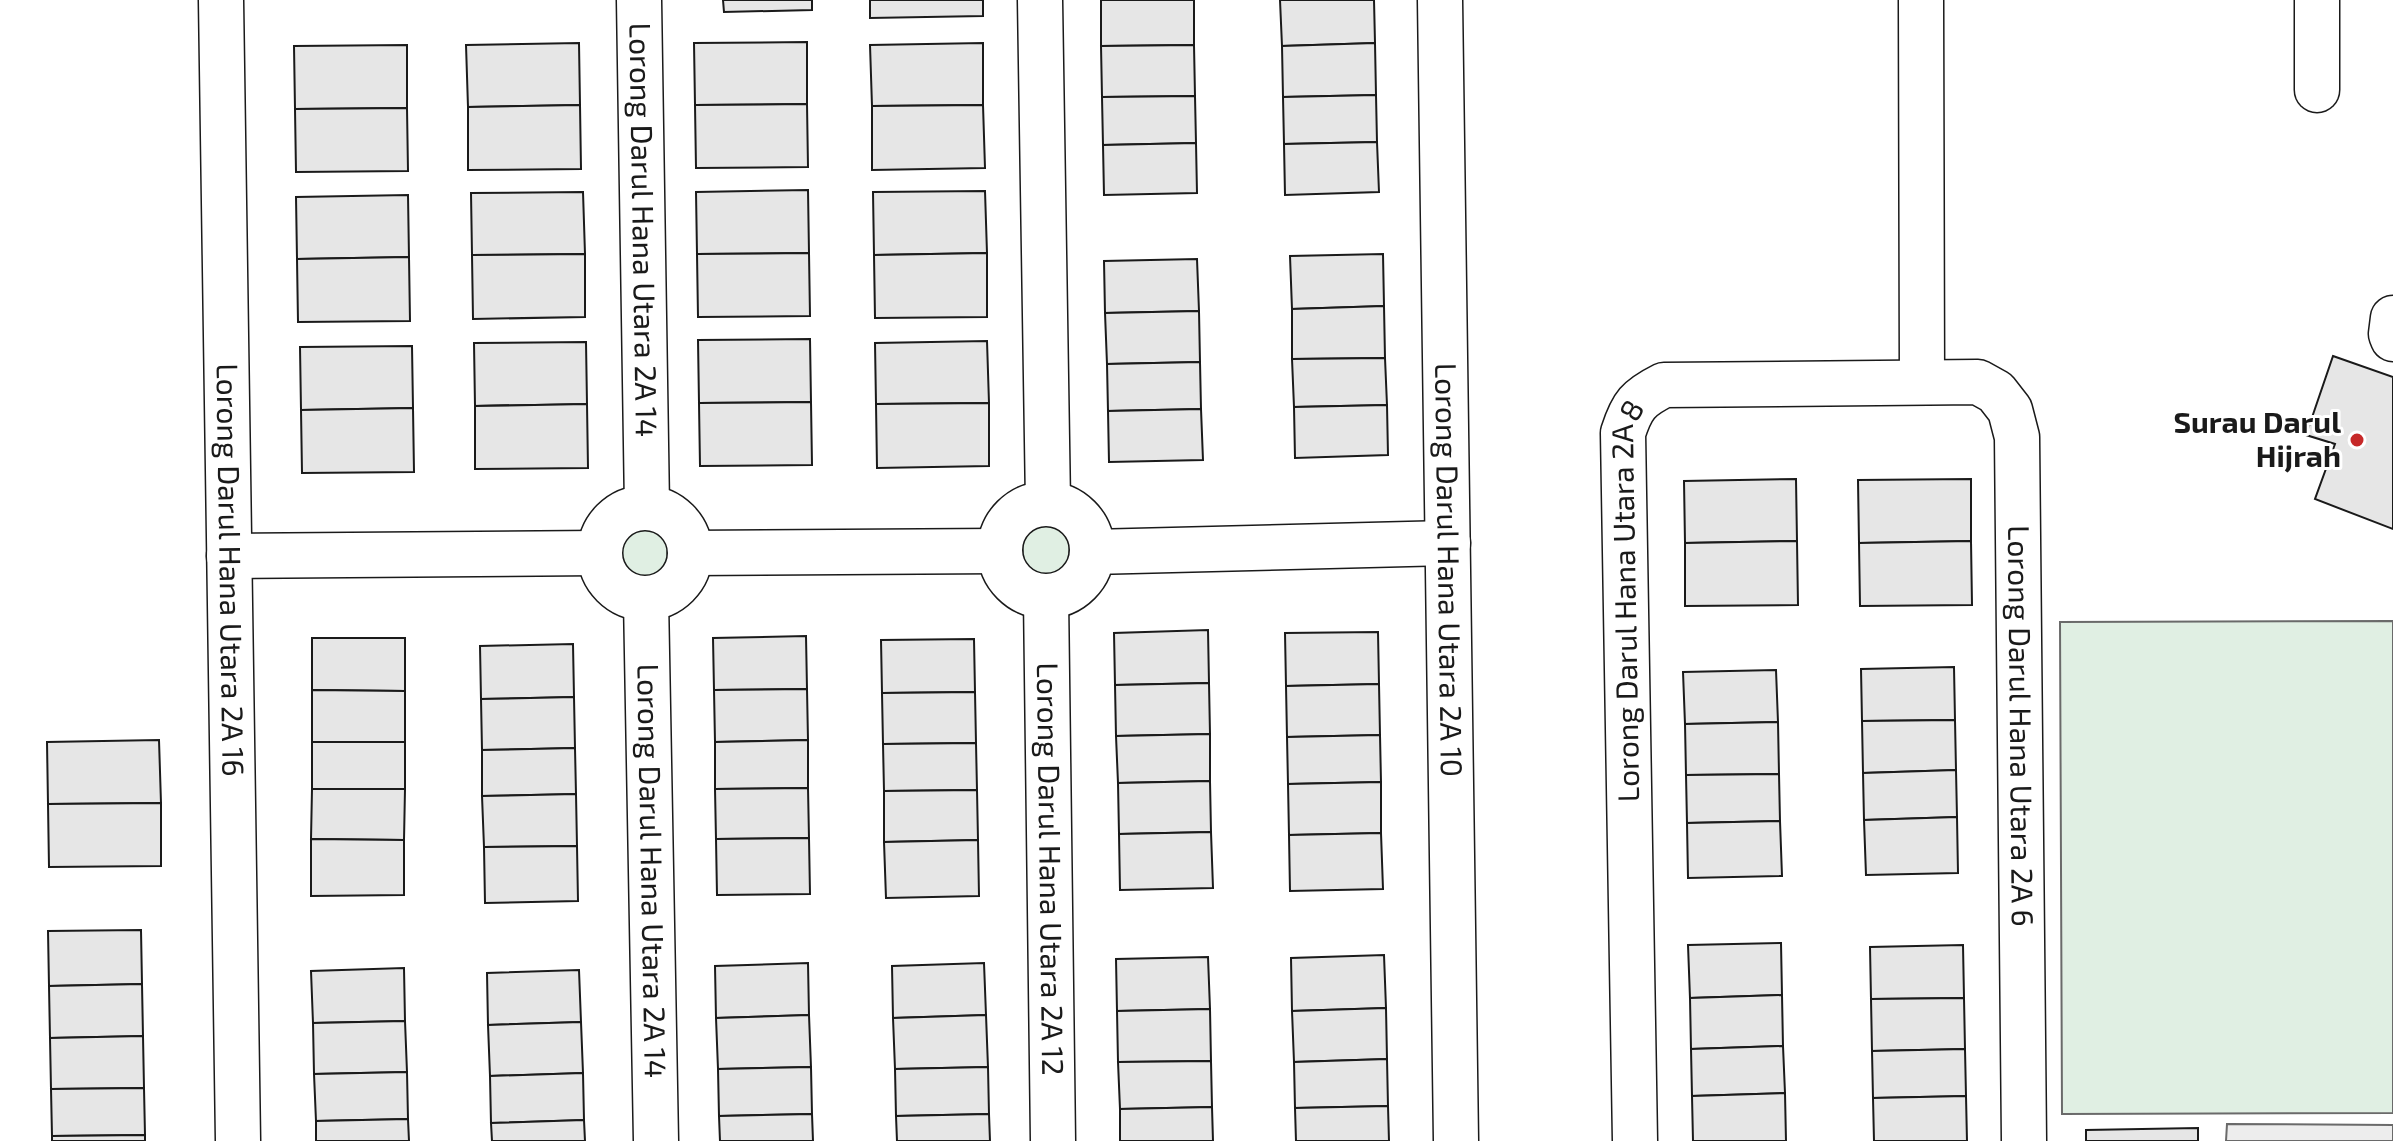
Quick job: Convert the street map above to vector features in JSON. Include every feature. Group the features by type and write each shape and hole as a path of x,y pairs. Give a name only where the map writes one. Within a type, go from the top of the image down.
{"street":[{"name":"Lorong Darul Hana Utara 2A 16","path":"221,0 238,1141"},
{"name":"Lorong Darul Hana Utara 2A 14","path":"639,0 647,507"},
{"path":"1040,0 1048,503"},
{"name":"Lorong Darul Hana Utara 2A 10","path":"1440,0 1456,1141"},
{"path":"1921,0 1922,381"},
{"path":"2317,0 2317,90"},
{"path":"2393,318 2393,339"},
{"name":"Lorong Darul Hana Utara 2A 8","path":"1635,1141 1623,433 1629,413 1644,395 1664,385 1922,381"},
{"name":"Lorong Darul Hana Utara 2A 6","path":"1922,381 1978,382 1996,392 2010,410 2017,437 2024,1141"},
{"path":"1048,503 1076,515 1085,526 1092,552 1088,569 1080,581 1069,591 1046,597 1023,591 1011,580 1003,567 1000,551 1002,535 1009,521 1021,511 1048,503"},
{"path":"647,507 663,511 676,519 685,531 690,553 685,575 675,587 663,595 646,599 619,592 608,581 599,553 601,538 608,525 619,515 647,507"},
{"path":"1092,552 1448,543"},
{"path":"690,553 1000,551"},
{"path":"229,556 599,553"},
{"name":"Lorong Darul Hana Utara 2A 12","path":"1046,597 1053,1141"},
{"name":"Lorong Darul Hana Utara 2A 14","path":"646,599 656,1141"}],"green space":[{"path":"1046,516 1070,526 1080,550 1070,574 1046,584 1022,574 1012,550 1022,526"},
{"path":"638,520 652,520 664,525 673,534 678,553 676,566 669,577 652,586 638,586 626,581 617,572 612,560 612,546 617,534 626,525"},
{"path":"2393,621 2393,1113 2062,1114 2060,622"}],"shaded area":[{"path":"2227,1124 2393,1125 2393,1141 2226,1141"}],"building":[{"path":"723,0 812,0 812,10 724,12"},
{"path":"870,0 983,0 983,16 870,18"},
{"path":"1101,0 1194,0 1194,45 1101,46"},
{"path":"1280,0 1374,0 1375,43 1282,46"},
{"path":"807,42 807,104 695,105 694,43"},
{"path":"579,43 580,105 468,107 466,45"},
{"path":"983,43 983,105 872,106 870,45"},
{"path":"1375,43 1376,95 1283,97 1282,46"},
{"path":"407,45 407,108 295,109 294,46"},
{"path":"1194,45 1195,96 1102,97 1101,46"},
{"path":"1376,95 1377,142 1284,144 1283,97"},
{"path":"1195,96 1196,143 1103,145 1102,97"},
{"path":"807,104 808,167 696,168 695,105"},
{"path":"580,105 581,169 468,170 468,107"},
{"path":"983,105 985,168 872,170 872,106"},
{"path":"407,108 408,171 296,172 295,109"},
{"path":"1377,142 1379,192 1285,195 1284,144"},
{"path":"1196,143 1197,193 1104,195 1103,145"},
{"path":"808,190 809,253 697,254 696,192"},
{"path":"985,191 987,253 874,255 873,192"},
{"path":"583,192 585,254 472,255 471,193"},
{"path":"408,195 409,257 297,259 296,197"},
{"path":"809,253 810,316 698,317 697,254"},
{"path":"987,253 987,317 875,318 874,255"},
{"path":"585,254 585,317 473,319 472,255"},
{"path":"1383,254 1384,306 1292,309 1290,256"},
{"path":"409,257 410,321 298,322 297,259"},
{"path":"1197,259 1199,311 1105,313 1104,261"},
{"path":"1384,306 1385,358 1292,359 1292,309"},
{"path":"1199,311 1200,362 1107,364 1105,313"},
{"path":"810,339 811,402 699,403 698,340"},
{"path":"987,341 989,403 876,404 875,343"},
{"path":"586,342 587,404 475,406 474,343"},
{"path":"412,346 413,408 301,410 300,347"},
{"name":"Surau Darul Hijrah","path":"2333,356 2393,377 2393,529 2315,499 2335,444 2306,435"},
{"path":"1385,358 1387,405 1294,407 1292,359"},
{"path":"1200,362 1201,409 1108,411 1107,364"},
{"path":"811,402 812,465 700,466 699,403"},
{"path":"989,403 989,466 877,468 876,404"},
{"path":"587,404 588,468 475,469 475,406"},
{"path":"1387,405 1388,455 1295,458 1294,407"},
{"path":"413,408 414,472 302,473 301,410"},
{"path":"1201,409 1203,460 1109,462 1108,411"},
{"path":"1796,479 1797,541 1685,543 1684,481"},
{"path":"1971,479 1971,541 1859,543 1858,480"},
{"path":"1797,541 1798,605 1685,606 1685,543"},
{"path":"1971,541 1972,605 1860,606 1859,543"},
{"path":"1208,630 1209,683 1115,685 1114,633"},
{"path":"1378,632 1379,684 1286,686 1285,633"},
{"path":"806,636 807,689 714,690 713,638"},
{"path":"312,638 405,638 405,691 312,690"},
{"path":"974,639 975,692 882,693 881,640"},
{"path":"573,644 574,697 481,699 480,646"},
{"path":"1954,667 1955,720 1862,721 1861,669"},
{"path":"1776,670 1778,722 1685,724 1683,672"},
{"path":"1209,683 1210,734 1116,736 1115,685"},
{"path":"1379,684 1380,735 1287,737 1286,686"},
{"path":"807,689 808,740 715,742 714,690"},
{"path":"312,690 405,691 405,742 312,742"},
{"path":"975,692 976,743 883,744 882,693"},
{"path":"574,697 575,748 482,750 481,699"},
{"path":"1955,720 1956,770 1863,773 1862,721"},
{"path":"1778,722 1779,774 1686,775 1685,724"},
{"path":"1210,734 1210,781 1118,783 1116,736"},
{"path":"1380,735 1381,782 1288,784 1287,737"},
{"path":"159,740 161,803 48,804 47,742"},
{"path":"808,740 808,788 715,789 715,742"},
{"path":"312,742 405,742 405,789 312,789"},
{"path":"976,743 977,790 884,791 883,744"},
{"path":"575,748 576,794 482,796 482,750"},
{"path":"1956,770 1957,817 1864,820 1863,773"},
{"path":"1779,774 1780,821 1687,823 1686,775"},
{"path":"1210,781 1211,832 1119,834 1118,783"},
{"path":"1381,782 1381,833 1289,835 1288,784"},
{"path":"808,788 809,838 716,839 715,789"},
{"path":"312,789 405,789 404,840 311,839"},
{"path":"977,790 978,840 884,842 884,791"},
{"path":"576,794 577,846 484,847 482,796"},
{"path":"161,803 161,866 49,867 48,804"},
{"path":"1957,817 1958,873 1866,875 1864,820"},
{"path":"1780,821 1782,876 1688,878 1687,823"},
{"path":"1211,832 1213,888 1120,890 1119,834"},
{"path":"1381,833 1383,889 1290,891 1289,835"},
{"path":"809,838 810,894 717,895 716,839"},
{"path":"311,839 404,840 404,895 311,896"},
{"path":"978,840 979,896 886,898 884,842"},
{"path":"577,846 578,901 485,903 484,847"},
{"path":"141,930 142,984 49,986 48,931"},
{"path":"1781,943 1782,995 1690,998 1688,945"},
{"path":"1963,945 1964,998 1871,999 1870,947"},
{"path":"1384,955 1386,1008 1292,1011 1291,958"},
{"path":"1208,957 1210,1009 1117,1011 1116,959"},
{"path":"808,963 809,1015 716,1018 715,966"},
{"path":"984,963 986,1015 893,1018 892,966"},
{"path":"404,968 405,1021 313,1023 311,971"},
{"path":"579,970 581,1022 488,1025 487,973"},
{"path":"142,984 143,1036 50,1038 49,986"},
{"path":"1782,995 1783,1046 1691,1049 1690,998"},
{"path":"1964,998 1965,1049 1872,1051 1871,999"},
{"path":"1386,1008 1387,1059 1294,1062 1292,1011"},
{"path":"1210,1009 1211,1061 1118,1062 1117,1011"},
{"path":"809,1015 811,1067 718,1069 716,1018"},
{"path":"986,1015 988,1067 895,1069 893,1018"},
{"path":"405,1021 407,1072 314,1074 313,1023"},
{"path":"581,1022 583,1073 490,1076 488,1025"},
{"path":"143,1036 144,1088 51,1089 50,1038"},
{"path":"1783,1046 1785,1093 1692,1096 1691,1049"},
{"path":"1965,1049 1966,1096 1873,1098 1872,1051"},
{"path":"1387,1059 1388,1106 1295,1108 1294,1062"},
{"path":"1211,1061 1212,1107 1120,1109 1118,1062"},
{"path":"811,1067 812,1114 719,1116 718,1069"},
{"path":"988,1067 989,1114 896,1116 895,1069"},
{"path":"407,1072 408,1119 316,1121 314,1074"},
{"path":"583,1073 584,1120 491,1123 490,1076"},
{"path":"144,1088 145,1135 52,1136 51,1089"},
{"path":"1785,1093 1786,1141 1693,1141 1692,1096"},
{"path":"1966,1096 1967,1141 1874,1141 1873,1098"},
{"path":"1388,1106 1389,1141 1296,1141 1295,1108"},
{"path":"1212,1107 1213,1141 1120,1141 1120,1109"},
{"path":"812,1114 813,1141 720,1141 719,1116"},
{"path":"989,1114 990,1141 897,1141 896,1116"},
{"path":"408,1119 409,1141 316,1141 316,1121"},
{"path":"584,1120 585,1141 492,1141 491,1123"},
{"path":"2198,1128 2198,1141 2086,1141 2086,1130"},
{"path":"145,1135 145,1141 52,1141 52,1136"}],"place":[{"name":"Surau Darul Hijrah","path":"2357,440"}]}
